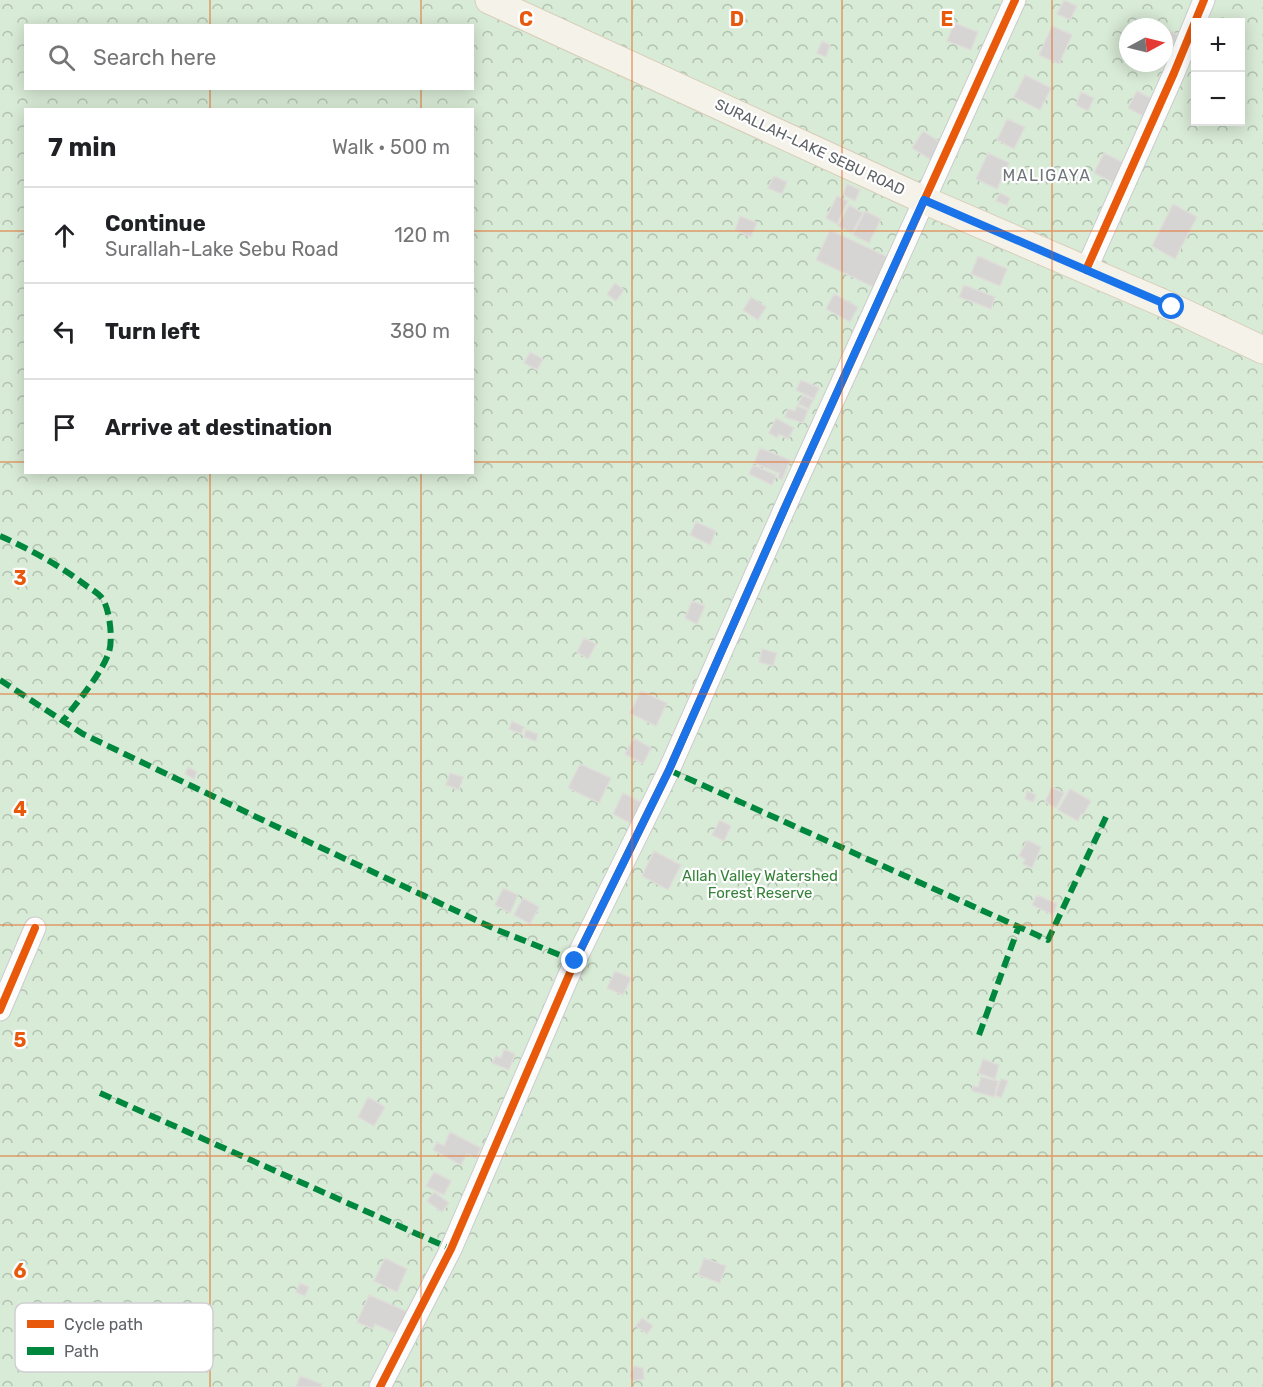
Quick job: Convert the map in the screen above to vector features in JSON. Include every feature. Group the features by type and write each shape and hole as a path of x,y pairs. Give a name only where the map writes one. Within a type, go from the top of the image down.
{"main road":[{"name":"SURALLAH-LAKE SEBU ROAD","path":"489,0 924,200 1172,307 1263,350"}],"street":[{"path":"380,1387 451,1249 575,961 669,770 787,503 1016,0"},
{"path":"1086,270 1204,0"},
{"path":"0,1010 34,928"}],"green space":[{"name":"Allah Valley Watershed Forest Reserve","path":"0,0 1263,0 1263,1387 0,1387"}],"building":[{"path":"1064,0 1077,6 1070,20 1057,14"},
{"path":"954,23 978,32 971,50 947,41"},
{"path":"1052,26 1072,35 1059,64 1039,55"},
{"path":"1173,32 1178,35 1173,47"},
{"path":"822,41 830,45 826,57 817,53"},
{"path":"1025,75 1051,88 1040,110 1014,97"},
{"path":"1137,91 1156,101 1147,118 1128,108"},
{"path":"1081,92 1094,98 1088,111 1076,105"},
{"path":"1007,119 1025,127 1014,149 997,140"},
{"path":"923,131 945,145 934,162 912,148"},
{"path":"988,153 1009,163 997,189 976,179"},
{"path":"1104,153 1124,163 1114,183 1094,173"},
{"path":"774,176 787,182 782,194 768,188"},
{"path":"847,184 860,190 855,201 843,195"},
{"path":"1000,193 1010,198 1007,205 996,201"},
{"path":"837,196 848,201 837,224 826,218"},
{"path":"1173,204 1197,217 1175,259 1152,246"},
{"path":"849,205 863,213 852,233 838,226"},
{"path":"865,211 881,219 869,243 853,235"},
{"path":"740,216 757,223 751,237 735,230"},
{"path":"830,230 892,259 878,289 816,260"},
{"path":"978,256 1007,269 1000,286 971,274"},
{"path":"615,283 624,290 616,301 607,294"},
{"path":"964,285 995,297 991,309 959,297"},
{"path":"834,294 858,307 850,322 826,309"},
{"path":"751,297 766,307 758,320 743,310"},
{"path":"530,352 543,359 537,370 524,363"},
{"path":"801,380 819,388 814,399 796,390"},
{"path":"803,395 813,400 809,409 798,404"},
{"path":"797,406 808,410 803,423 785,417 788,409 795,411"},
{"path":"776,418 794,428 788,439 779,434 777,438 769,433"},
{"path":"760,448 790,460 782,480 778,478 779,473 754,463"},
{"path":"753,465 776,475 772,485 749,474"},
{"path":"696,522 716,531 710,545 690,535"},
{"path":"692,601 705,606 697,624 685,618"},
{"path":"584,638 596,644 588,659 577,652"},
{"path":"762,649 777,653 773,666 759,662"},
{"path":"641,691 667,703 656,726 630,713"},
{"path":"512,721 524,727 521,734 509,729"},
{"path":"526,730 538,734 536,741 524,737"},
{"path":"634,738 651,748 643,764 625,754"},
{"path":"580,764 611,778 599,803 568,788"},
{"path":"188,767 197,772 194,779 185,774"},
{"path":"450,773 463,777 459,790 446,785"},
{"path":"1052,787 1064,793 1056,808 1045,802"},
{"path":"1070,789 1091,801 1078,821 1058,810"},
{"path":"1027,791 1036,795 1033,802 1025,799"},
{"path":"623,793 643,803 632,824 613,814"},
{"path":"720,820 731,826 724,841 712,835"},
{"path":"1027,840 1041,847 1032,868 1023,864 1025,859 1019,856"},
{"path":"654,851 681,865 668,890 642,876"},
{"path":"503,888 518,895 510,913 495,905"},
{"path":"1037,895 1057,904 1053,915 1032,905"},
{"path":"523,898 539,907 530,924 514,915"},
{"path":"615,971 631,978 623,995 607,988"},
{"path":"504,1049 515,1054 509,1070 492,1063 496,1056 501,1058"},
{"path":"983,1059 999,1065 995,1079 978,1073"},
{"path":"981,1077 998,1081 994,1097 972,1091 973,1086 978,1087"},
{"path":"1001,1079 1008,1081 1001,1098 995,1095"},
{"path":"368,1097 385,1107 374,1126 358,1117"},
{"path":"450,1132 481,1148 476,1158 467,1154 461,1165 433,1150 437,1142 444,1146"},
{"path":"434,1172 451,1181 444,1195 426,1186"},
{"path":"434,1192 449,1203 442,1212 427,1201"},
{"path":"385,1258 407,1269 397,1292 374,1281"},
{"path":"704,1258 726,1266 720,1283 698,1275"},
{"path":"300,1283 309,1287 305,1296 296,1292"},
{"path":"369,1295 408,1312 399,1335 375,1324 373,1329 357,1322"},
{"path":"642,1318 653,1326 647,1334 636,1326"},
{"path":"634,1366 643,1368 644,1379 634,1381 630,1376"},
{"path":"300,1376 322,1384 321,1387 296,1387"}],"marked path":[{"path":"0,536 46,559 96,592 105,603 111,633 109,652 95,679 63,721"},
{"path":"0,680 83,734 495,929 575,961"},
{"path":"669,770 1048,940 1106,817"},
{"path":"979,1035 1019,926"},
{"path":"100,1093 451,1249"}],"cycle path":[{"path":"380,1387 451,1249 575,961 669,770 787,503 1015,0"},
{"path":"1086,270 1204,0"},
{"path":"0,1010 35,928"}],"district":[{"name":"MALIGAYA","path":"1047,175"}],"route":[{"path":"575,961 669,770 924,200 1172,307"}]}
